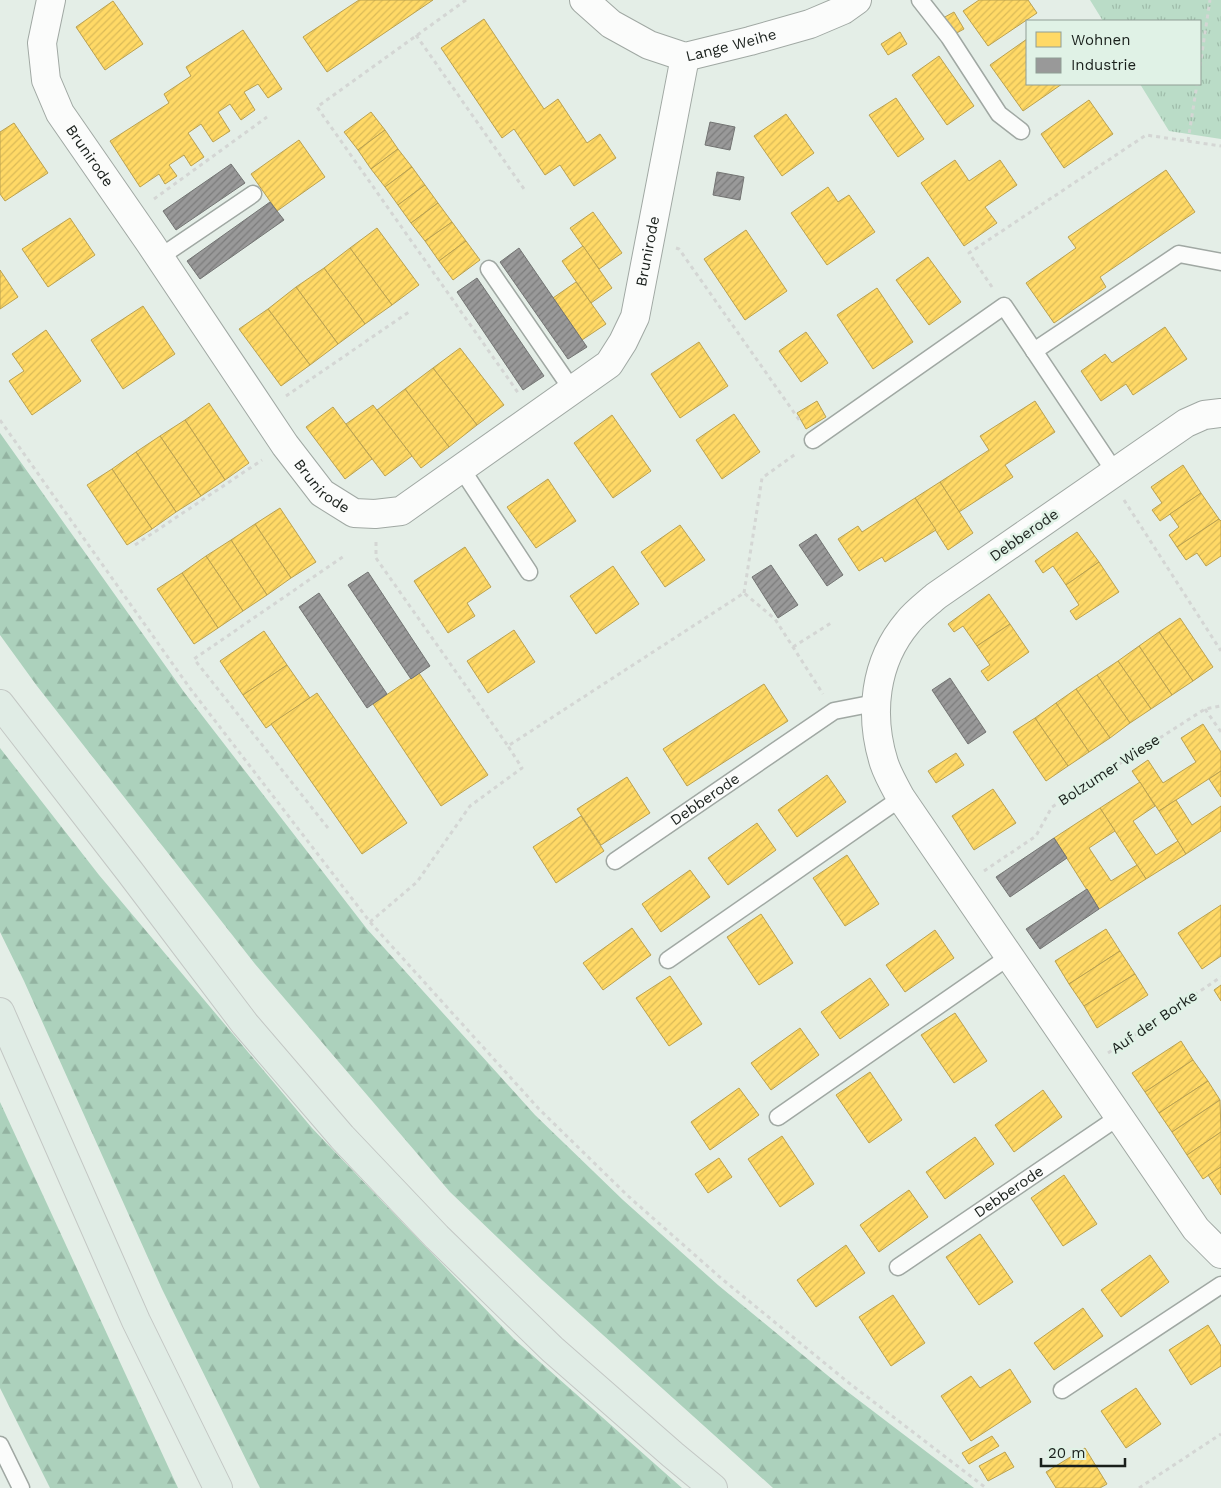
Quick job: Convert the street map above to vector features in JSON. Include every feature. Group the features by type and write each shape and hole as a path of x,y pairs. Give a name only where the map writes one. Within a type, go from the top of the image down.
{"highway":[{"path":"0,704 245,1024 342,1137 437,1237 552,1349 713,1488"},
{"path":"0,1012 136,1321 218,1488"}],"street":[{"name":"Brunirode","path":"51,0 42,43 46,80 60,112 160,257 285,445 322,493 354,513 375,514 401,511 610,364 635,317 685,57"},
{"name":"Lange Weihe","path":"584,0 611,24 648,45 685,57 725,48 810,24 843,10 857,0"},
{"name":"Debberode","path":"1221,413 1204,415 1186,423 936,596 908,621 890,649 878,679 875,703 877,731 885,764 901,798 1196,1228 1221,1254"}],"lane":[{"path":"920,0 949,37 999,114 1021,131"},
{"path":"160,257 253,194"},
{"path":"1034,351 1179,254 1221,262"},
{"path":"489,269 573,391"},
{"path":"813,440 1004,306 1112,474"},
{"path":"461,468 529,572"},
{"name":"Debberode","path":"615,861 834,711 875,703"},
{"path":"668,960 901,798"},
{"path":"778,1117 1010,956"},
{"name":"Debberode","path":"898,1267 1120,1116"},
{"path":"1062,1390 1221,1285"},
{"path":"0,1445 21,1488"}],"path":[{"path":"466,0 316,107 536,417"},
{"path":"1201,59 1210,0"},
{"path":"416,35 524,189"},
{"path":"1188,141 1197,85"},
{"path":"131,216 267,117"},
{"path":"1004,306 969,253 1146,135 1221,146"},
{"path":"508,746 744,593 762,478 813,440 679,249 650,244"},
{"path":"263,412 410,312"},
{"path":"0,420 188,687 370,922 539,1109 628,1196 722,1280 849,1383 986,1488"},
{"path":"134,545 285,445"},
{"path":"1112,474 1221,651"},
{"path":"370,922 417,882 470,806 522,768 376,558 375,514"},
{"path":"328,828 194,659 344,556"},
{"path":"744,593 775,619 834,711"},
{"path":"793,647 831,623"},
{"name":"Bolzumer Wiese","path":"961,886 1036,836 1052,807 1205,708 1221,706"},
{"path":"1205,708 1221,732"},
{"name":"Auf der Borke","path":"1086,1068 1221,976"},
{"path":"1139,1488 1221,1434"}],"green space":[{"path":"1090,0 1221,0 1221,139 1169,131 1141,85 1201,85 1201,20 1102,20"},
{"path":"0,433 184,692 367,929 535,1115 623,1200 718,1285 844,1389 974,1488 773,1488 542,1280 450,1192 255,964 37,686 0,635"},
{"path":"0,748 99,875 312,1128 514,1339 682,1488 260,1488 162,1289 24,981 0,932"},
{"path":"0,1102 178,1488 50,1488 0,1388"}],"building: Wohnen":[{"path":"359,0 433,0 327,72 303,37"},
{"path":"979,0 1028,0 1037,13 988,46 963,11"},
{"path":"113,1 143,44 105,70 76,27"},
{"path":"954,12 964,29 953,35 943,18"},
{"path":"484,19 544,109 558,99 587,143 600,134 616,158 574,186 560,165 545,175 514,129 502,138 441,48"},
{"path":"243,30 282,89 268,98 258,84 244,92 255,110 241,120 230,104 218,112 230,131 213,142 201,124 188,133 204,157 191,166 184,155 169,165 177,176 165,184 159,174 140,187 110,141 169,103 164,94 191,76 186,67"},
{"path":"900,32 907,44 888,55 881,44"},
{"path":"1026,40 1026,85 1061,85 1023,111 990,65"},
{"path":"939,56 974,106 947,125 912,75"},
{"path":"896,98 924,139 898,157 869,115"},
{"path":"1089,100 1113,134 1064,168 1041,134"},
{"path":"371,112 385,130 358,150 344,132"},
{"path":"786,114 814,153 782,176 754,136"},
{"path":"14,123 48,173 5,201 0,194 0,132"},
{"path":"385,130 398,149 371,169 358,150"},
{"path":"299,140 325,177 277,211 251,174"},
{"path":"398,149 412,167 385,187 371,169"},
{"path":"955,160 969,181 1000,160 1017,185 985,207 997,223 964,246 921,183"},
{"path":"412,167 425,185 398,205 385,187"},
{"path":"1166,170 1195,212 1100,277 1106,287 1054,323 1026,283 1076,248 1068,237"},
{"path":"425,185 438,203 411,223 398,205"},
{"path":"828,187 838,202 849,195 875,232 827,265 791,213"},
{"path":"438,203 452,222 425,241 411,223"},
{"path":"593,212 622,253 599,269 570,228"},
{"path":"70,218 95,255 48,287 22,249"},
{"path":"452,222 466,241 439,261 425,241"},
{"path":"377,228 419,285 392,305 350,248"},
{"path":"746,230 787,291 745,320 704,259"},
{"path":"466,241 480,260 453,280 439,261"},
{"path":"583,246 612,288 591,303 562,261"},
{"path":"350,248 392,305 365,324 324,268"},
{"path":"928,257 961,302 929,325 896,280"},
{"path":"324,268 365,324 338,344 296,287"},
{"path":"0,270 18,297 0,309"},
{"path":"576,282 606,324 582,340 553,298"},
{"path":"296,287 338,344 310,365 268,309"},
{"path":"877,288 913,342 873,369 837,315"},
{"path":"143,306 175,354 123,389 91,340"},
{"path":"268,309 310,365 281,386 239,329"},
{"path":"1165,327 1187,359 1133,395 1126,384 1101,401 1081,371 1105,354 1112,363"},
{"path":"46,330 81,381 32,415 9,381 24,371 12,354"},
{"path":"806,332 828,363 801,382 779,351"},
{"path":"699,342 728,386 680,418 651,374"},
{"path":"460,348 504,405 477,425 433,368"},
{"path":"433,368 477,425 449,447 405,389"},
{"path":"405,389 449,447 421,468 377,410"},
{"path":"817,401 826,417 806,429 797,413"},
{"path":"1035,401 1055,432 1005,465 1013,477 959,512 940,482 989,450 980,436"},
{"path":"209,403 249,463 225,480 185,420"},
{"path":"373,405 412,456 385,476 346,424"},
{"path":"333,407 372,459 345,479 306,427"},
{"path":"734,414 760,452 722,479 696,440"},
{"path":"612,415 651,471 613,498 574,443"},
{"path":"185,420 225,480 201,496 160,436"},
{"path":"160,436 201,496 176,512 136,452"},
{"path":"136,452 176,512 152,529 112,469"},
{"path":"1183,465 1201,493 1160,521 1152,510 1162,503 1151,487"},
{"path":"112,469 152,529 127,545 87,485"},
{"path":"548,479 576,521 536,548 507,507"},
{"path":"940,482 973,533 948,550 915,498"},
{"path":"1201,493 1219,519 1177,547 1169,535 1179,527 1170,514"},
{"path":"915,498 936,530 885,562 882,557 859,571 838,539 858,526 862,532"},
{"path":"280,508 316,562 291,578 255,524"},
{"path":"1219,519 1221,521 1221,556 1206,566 1197,553 1186,560 1177,547"},
{"path":"255,524 291,578 267,595 231,540"},
{"path":"680,525 705,560 665,587 641,552"},
{"path":"1077,532 1099,562 1066,585 1053,566 1043,573 1035,561"},
{"path":"231,540 267,595 243,611 206,556"},
{"path":"465,547 491,587 467,603 475,616 448,633 414,581"},
{"path":"206,556 243,611 218,628 182,573"},
{"path":"1099,562 1119,592 1076,620 1070,611 1079,605 1066,585"},
{"path":"613,566 639,604 596,634 570,596"},
{"path":"182,573 218,628 194,644 157,589"},
{"path":"989,594 1010,624 977,646 963,626 954,632 948,624"},
{"path":"1180,618 1213,667 1193,681 1159,632"},
{"path":"1010,624 1029,652 988,681 981,671 990,665 977,646"},
{"path":"514,630 535,662 488,693 467,661"},
{"path":"264,631 287,665 243,695 220,661"},
{"path":"1159,632 1193,681 1172,695 1139,646"},
{"path":"1139,646 1172,695 1151,709 1118,661"},
{"path":"1118,661 1151,709 1130,723 1097,675"},
{"path":"287,665 310,698 266,728 243,695"},
{"path":"419,673 488,775 441,806 373,704"},
{"path":"1097,675 1130,723 1110,738 1076,689"},
{"path":"764,684 788,721 687,786 663,749"},
{"path":"1076,689 1110,738 1089,752 1056,703"},
{"path":"317,693 407,823 362,854 271,724"},
{"path":"1056,703 1089,752 1068,766 1035,718"},
{"path":"1035,718 1068,766 1046,781 1013,732"},
{"path":"1203,724 1221,752 1221,771 1159,811 1132,771 1148,760 1163,783 1196,762 1181,738"},
{"path":"956,753 964,765 936,783 928,771"},
{"path":"1221,771 1221,797 1209,779"},
{"path":"827,775 846,802 797,837 778,810"},
{"path":"627,777 650,813 601,845 577,809"},
{"path":"1140,782 1155,806 1133,821 1156,855 1178,841 1186,854 1146,879 1100,808"},
{"path":"993,789 1016,823 974,850 952,816"},
{"path":"1176,800 1192,825 1221,806 1221,831 1186,854 1159,811"},
{"path":"1100,808 1115,831 1089,848 1111,881 1137,865 1146,879 1099,909 1054,838"},
{"path":"581,816 604,851 556,883 533,847"},
{"path":"757,823 776,850 728,885 708,858"},
{"path":"847,855 879,904 845,926 813,878"},
{"path":"690,870 710,897 661,932 642,904"},
{"path":"1221,905 1221,956 1202,969 1178,933"},
{"path":"761,914 793,963 759,985 727,937"},
{"path":"632,928 651,955 603,990 583,963"},
{"path":"1106,929 1120,951 1069,984 1055,961"},
{"path":"935,930 954,958 905,992 886,965"},
{"path":"1120,951 1135,974 1084,1006 1069,984"},
{"path":"1135,974 1148,995 1097,1028 1084,1006"},
{"path":"670,976 702,1024 669,1046 636,998"},
{"path":"870,978 889,1005 840,1039 821,1012"},
{"path":"1221,985 1221,1001 1214,990"},
{"path":"955,1013 987,1061 954,1083 921,1035"},
{"path":"800,1028 819,1055 771,1090 751,1063"},
{"path":"1181,1041 1193,1060 1145,1092 1132,1073"},
{"path":"1193,1060 1208,1081 1159,1113 1145,1092"},
{"path":"870,1072 902,1120 869,1143 836,1095"},
{"path":"1208,1081 1220,1100 1172,1132 1159,1113"},
{"path":"739,1088 759,1115 710,1150 691,1122"},
{"path":"1043,1090 1062,1117 1014,1152 995,1125"},
{"path":"1220,1100 1221,1132 1187,1155 1172,1132"},
{"path":"1221,1132 1221,1167 1203,1179 1187,1155"},
{"path":"782,1136 814,1184 780,1207 748,1159"},
{"path":"975,1137 994,1164 945,1199 926,1172"},
{"path":"719,1158 732,1177 708,1193 695,1174"},
{"path":"1221,1167 1221,1195 1208,1175"},
{"path":"1064,1175 1097,1224 1063,1246 1031,1198"},
{"path":"909,1190 928,1217 879,1252 860,1225"},
{"path":"980,1234 1013,1282 979,1305 946,1257"},
{"path":"846,1245 865,1273 816,1307 797,1280"},
{"path":"1150,1255 1169,1282 1121,1317 1101,1290"},
{"path":"893,1295 925,1343 891,1366 859,1317"},
{"path":"1083,1308 1103,1336 1054,1370 1034,1343"},
{"path":"1208,1325 1221,1346 1221,1366 1191,1385 1169,1350"},
{"path":"1010,1369 1031,1402 971,1441 941,1396 971,1376 980,1388"},
{"path":"1136,1388 1161,1424 1126,1448 1101,1411"},
{"path":"992,1436 999,1446 969,1464 962,1453"},
{"path":"1085,1448 1107,1484 1100,1488 1056,1488 1046,1472"},
{"path":"1005,1452 1014,1467 988,1481 979,1466"}],"building: Industrie":[{"path":"710,122 735,127 730,150 705,145"},
{"path":"231,164 245,183 176,230 163,211"},
{"path":"717,172 744,177 740,200 713,195"},
{"path":"270,202 284,220 200,279 187,261"},
{"path":"519,248 587,347 568,359 500,262"},
{"path":"477,278 544,376 523,390 457,292"},
{"path":"816,534 843,575 827,586 799,545"},
{"path":"771,565 798,605 778,618 752,577"},
{"path":"368,572 430,666 411,679 348,585"},
{"path":"319,593 387,694 367,708 299,607"},
{"path":"950,678 986,732 968,744 932,690"},
{"path":"1054,838 1067,858 1010,897 996,877"},
{"path":"1087,889 1099,909 1040,949 1026,929"}]}
